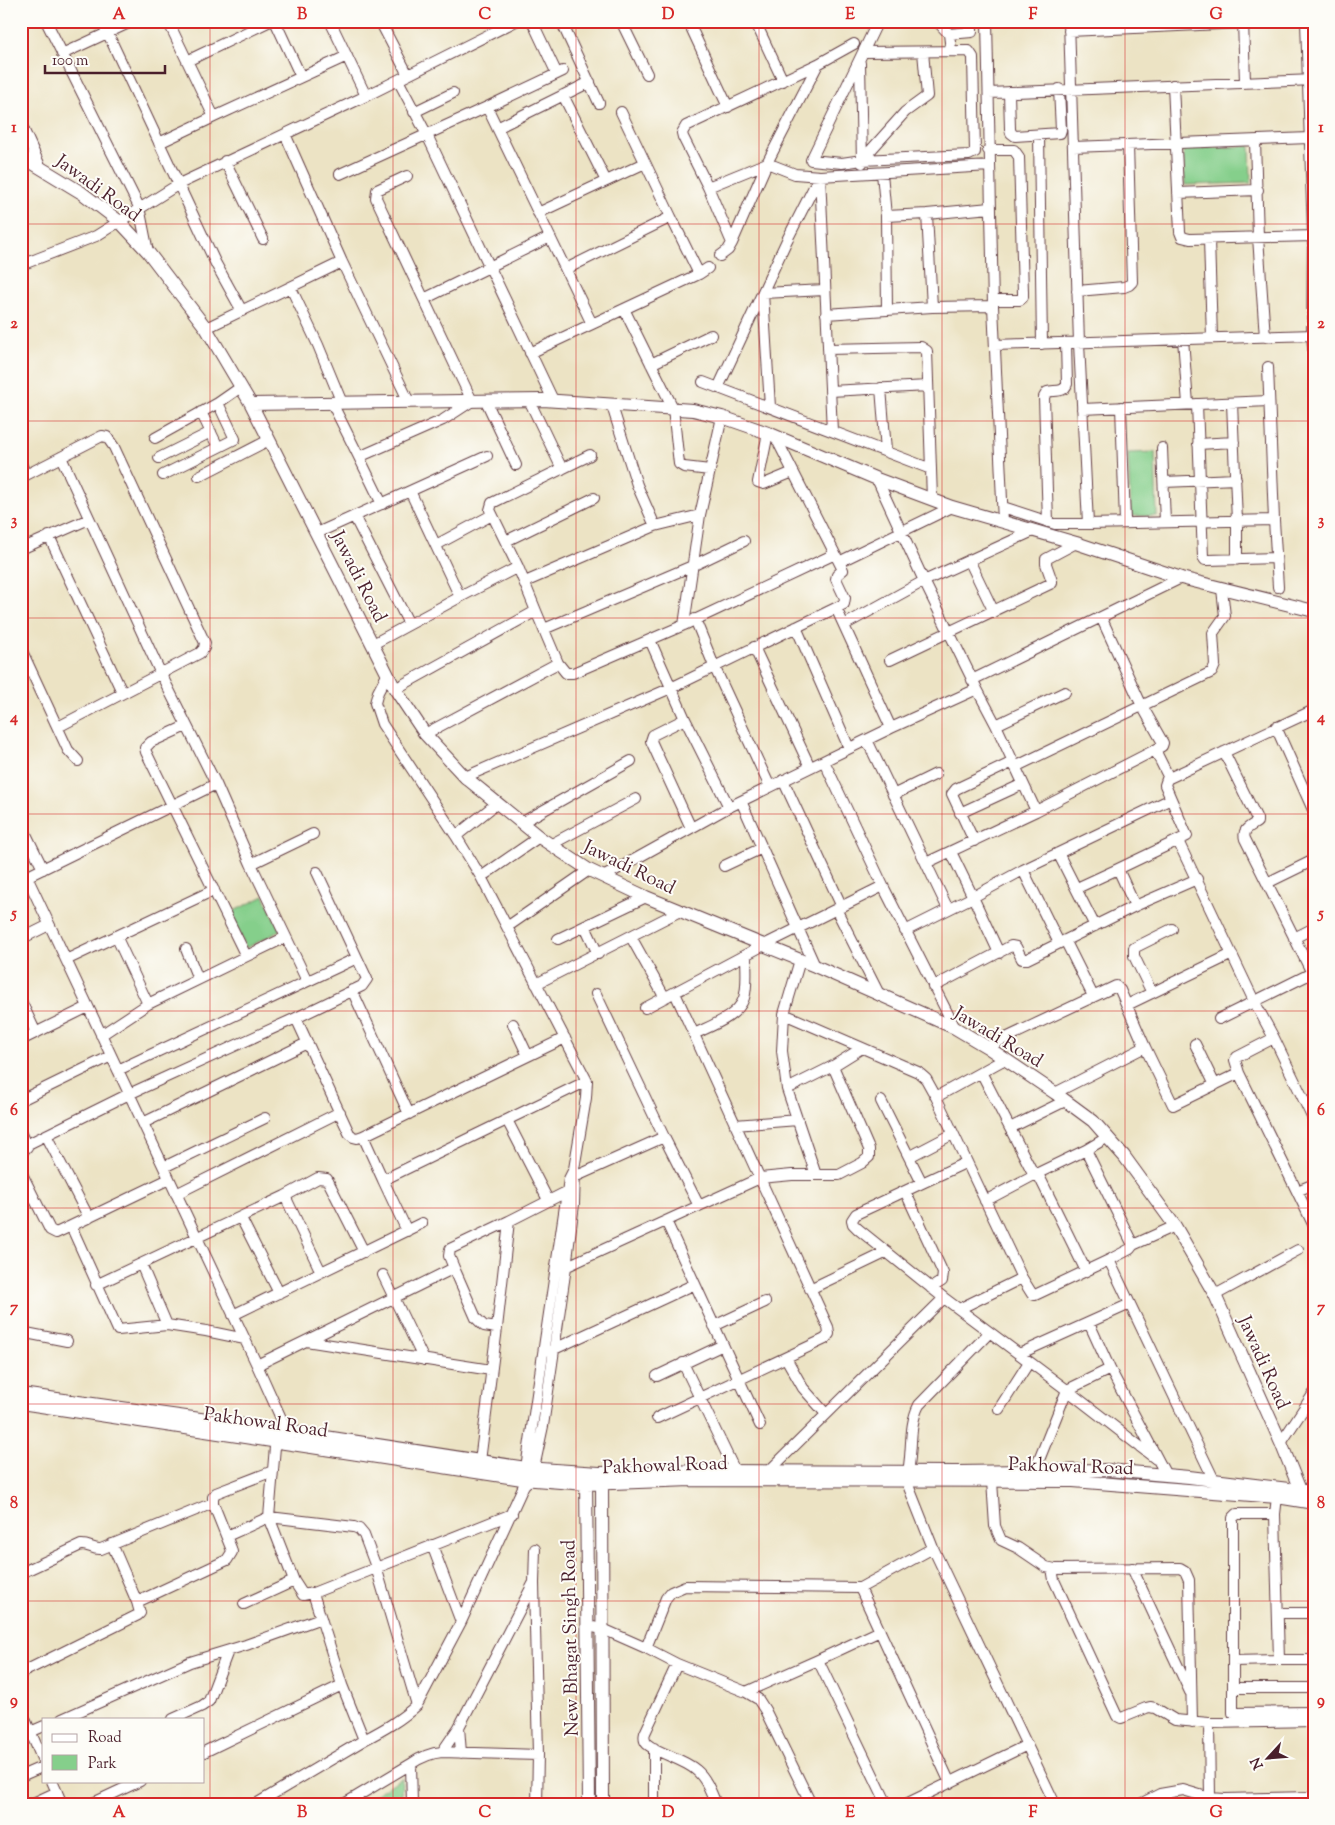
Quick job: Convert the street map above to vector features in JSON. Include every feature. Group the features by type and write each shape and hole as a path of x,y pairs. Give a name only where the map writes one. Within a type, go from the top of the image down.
{"street":[{"path":"46,21 140,208 148,252"},
{"path":"102,21 216,264 242,311"},
{"path":"62,54 133,21"},
{"path":"168,21 214,118"},
{"path":"187,61 270,21"},
{"path":"275,21 301,77"},
{"path":"330,21 366,96"},
{"path":"380,21 403,78 414,112 427,135 488,267 553,400"},
{"path":"21,265 99,234 179,184 403,78 496,26 516,21"},
{"path":"340,174 560,72 532,21"},
{"path":"561,21 599,103"},
{"path":"621,21 647,74"},
{"path":"688,21 728,107"},
{"path":"755,21 783,81"},
{"path":"878,21 811,160 842,163 862,160 969,155 975,152 972,21"},
{"path":"937,21 949,34 951,50"},
{"path":"986,21 993,303 1003,522"},
{"path":"1306,21 1311,80 1309,138 1313,236 1314,360"},
{"path":"1088,524 1078,342 1069,26 1243,22 1244,82"},
{"path":"949,34 972,32"},
{"path":"732,243 682,133 686,126 818,64 854,44"},
{"path":"861,56 951,50 965,50 972,54"},
{"path":"862,160 905,112 927,96 923,52"},
{"path":"159,142 347,56"},
{"path":"861,56 862,174"},
{"path":"720,256 728,250 732,243 767,163 818,64"},
{"path":"989,93 1070,88 1311,80"},
{"path":"497,128 590,82"},
{"path":"1173,85 1180,232 1182,237 1185,239 1209,239 1313,236"},
{"path":"1009,92 1011,133 1015,136 1058,134 1062,130 1059,89"},
{"path":"414,112 453,93"},
{"path":"563,95 606,181"},
{"path":"487,107 592,324"},
{"path":"621,112 699,274"},
{"path":"21,124 41,168"},
{"path":"285,134 342,262 409,402"},
{"path":"1039,134 1042,344"},
{"path":"1072,147 1309,138"},
{"path":"1255,141 1258,237 1265,337"},
{"path":"1077,290 1124,287 1132,282 1128,144"},
{"path":"826,314 993,303 1020,300 1023,297 1019,157 1014,150 988,150"},
{"name":"Jawadi Road","path":"21,156 82,193 120,222 148,252 206,328 251,404 395,689 426,734 465,777 539,837 589,870 680,912 815,966 955,1028 988,1047 1093,1121 1137,1172 1175,1226 1215,1295 1281,1443 1300,1495"},
{"path":"226,161 263,239"},
{"path":"538,213 646,163"},
{"path":"708,187 767,163 795,174 820,176 990,166"},
{"path":"882,173 886,216 887,310"},
{"path":"408,176 381,187 376,194 376,198 472,401"},
{"path":"820,176 832,432"},
{"path":"718,388 787,240 820,176"},
{"path":"1178,193 1258,190"},
{"path":"886,216 990,208"},
{"path":"927,214 932,307"},
{"path":"566,269 671,217"},
{"path":"424,299 550,237"},
{"path":"1209,239 1212,338"},
{"path":"206,328 342,262"},
{"path":"530,353 699,274 708,268"},
{"path":"291,288 318,345 337,403 359,457 382,504"},
{"path":"763,293 825,290"},
{"path":"763,293 770,408"},
{"path":"624,309 674,408 680,464 684,467 710,470"},
{"path":"651,364 711,335"},
{"path":"995,345 1313,335"},
{"path":"1183,339 1198,444 1202,552 1205,560 1276,558"},
{"path":"1048,522 1044,397 1047,392 1061,391 1066,388 1066,343"},
{"path":"828,350 924,348 928,354 932,498"},
{"path":"1268,367 1278,586"},
{"path":"703,382 931,469"},
{"path":"830,391 928,386"},
{"path":"155,438 218,403 241,387"},
{"path":"881,388 886,451"},
{"path":"529,400 562,469"},
{"path":"251,404 553,400 612,406 674,408 708,413 772,435 877,479 952,507 1181,578 1314,611"},
{"path":"359,457 443,420 472,401"},
{"path":"486,401 516,465"},
{"path":"1082,409 1270,401"},
{"path":"162,475 235,439 218,403"},
{"path":"1232,403 1236,479 1237,560"},
{"path":"612,406 632,471 655,526"},
{"path":"1120,407 1125,522"},
{"path":"201,412 218,447"},
{"path":"684,625 700,515 722,418"},
{"path":"159,458 211,432"},
{"path":"772,435 758,482 764,484 793,472"},
{"path":"465,777 671,688 844,604 846,600 836,579 842,570 837,558 772,435"},
{"path":"21,464 24,476 102,436 106,436 204,638 205,645 203,651 58,727"},
{"path":"199,476 269,440"},
{"path":"1198,444 1234,442"},
{"path":"1162,448 1165,522"},
{"path":"590,455 492,502 490,508 525,582 558,662 563,671 569,674 902,531 952,507"},
{"path":"317,533 487,456"},
{"path":"61,457 161,674 216,784 251,864 307,981"},
{"path":"877,479 924,582 996,725 1036,811"},
{"path":"1164,482 1236,479"},
{"path":"410,491 460,596"},
{"path":"506,542 594,498"},
{"path":"1003,507 1048,522 1063,524 1274,520"},
{"path":"436,545 492,515"},
{"path":"525,582 655,526 700,515"},
{"path":"354,516 409,624"},
{"path":"21,549 89,519"},
{"path":"844,624 924,582 1033,531"},
{"path":"49,536 122,692"},
{"path":"544,629 692,566 744,541"},
{"path":"890,660 1052,583 1046,559 1076,544"},
{"path":"969,560 994,612"},
{"path":"373,644 460,596 518,567"},
{"path":"603,877 729,807 892,728 1100,617 1181,578"},
{"path":"974,841 953,798 952,794 954,791 1209,674 1214,669 1216,665 1213,633 1226,616 1222,589"},
{"path":"836,608 892,728"},
{"path":"395,689 536,610"},
{"path":"926,863 1036,811 1162,746 1163,743 1141,704 1100,617"},
{"path":"695,619 714,666 770,787"},
{"path":"796,627 849,748"},
{"path":"650,640 685,719 729,807"},
{"path":"754,647 810,767"},
{"path":"21,649 68,750 78,761"},
{"path":"426,734 558,662"},
{"path":"387,675 376,699 378,714 382,724 481,877 566,1038 586,1081 586,1098 573,1181 555,1272 527,1476"},
{"path":"996,725 1065,692"},
{"path":"1077,888 1187,836 1165,785 1169,778 1314,710"},
{"path":"685,719 654,735 651,741 691,828"},
{"path":"186,726 151,742 145,748 246,956"},
{"path":"1276,727 1314,812"},
{"path":"867,740 948,910"},
{"path":"1155,750 1169,778"},
{"path":"1218,1019 1313,972 1294,938 1244,836 1246,830 1257,822 1257,819 1224,752"},
{"path":"521,823 631,761"},
{"path":"824,761 883,886 955,1028"},
{"path":"893,795 936,774"},
{"path":"783,780 880,996"},
{"path":"216,784 24,878 66,960 257,1365 280,1434 273,1471 269,1517 294,1581 303,1595 313,1593 512,1514"},
{"path":"960,813 1024,784"},
{"path":"550,845 636,798"},
{"path":"905,930 948,910 1023,870 1171,799"},
{"path":"741,801 815,966"},
{"path":"456,836 496,804"},
{"path":"21,824 43,869"},
{"path":"251,864 313,834"},
{"path":"481,877 539,837"},
{"path":"1178,841 1254,1002 1274,1038 1313,1118"},
{"path":"724,866 762,848"},
{"path":"951,852 999,953"},
{"path":"1058,853 1095,926"},
{"path":"1267,883 1314,860"},
{"path":"1118,869 1135,906"},
{"path":"506,927 589,870"},
{"path":"1023,870 1093,996"},
{"path":"21,1134 24,1149 46,1135 129,1094 364,985 367,979 317,872"},
{"path":"933,987 1014,945 1024,960 1135,906 1197,879"},
{"path":"645,1008 764,945 883,886"},
{"path":"66,960 214,890"},
{"path":"558,939 646,897"},
{"path":"536,984 680,912"},
{"path":"21,939 49,925"},
{"path":"586,926 598,954"},
{"path":"1294,938 1314,928"},
{"path":"1152,993 1134,956 1134,948 1172,929"},
{"path":"116,936 148,1004"},
{"path":"631,936 665,998"},
{"path":"101,1035 148,1004 286,937"},
{"path":"186,949 198,979"},
{"path":"1127,1005 1232,954"},
{"path":"694,1034 725,1018 740,1007 746,988 746,955"},
{"path":"118,1070 358,958"},
{"path":"800,960 784,1014 782,1051 787,1088 816,1175"},
{"path":"988,1047 1116,986 1120,990 1173,1105 1239,1073"},
{"path":"352,990 409,1114"},
{"path":"657,1418 825,1339 828,1334 828,1327 675,993"},
{"path":"596,994 699,1206"},
{"path":"21,1001 36,1033"},
{"path":"21,1040 88,1007"},
{"path":"784,1014 918,1072 926,1079 984,1201 1022,1278 1032,1294 1086,1271 1130,1249 1133,1245 1175,1226"},
{"path":"296,1018 340,1112 352,1136 355,1138 363,1136 566,1038"},
{"path":"513,1024 528,1056"},
{"path":"1274,1038 1237,1057 1235,1060 1239,1073 1314,1226"},
{"path":"143,1123 307,1042"},
{"path":"1195,1044 1215,1085"},
{"path":"1010,1128 1145,1047"},
{"path":"787,1088 833,1066 862,1048"},
{"path":"21,1100 111,1056"},
{"path":"936,1097 1005,1059"},
{"path":"555,1272 760,1178 792,1175 839,1175 865,1162 869,1156 869,1148 833,1066"},
{"path":"981,1072 1086,1271"},
{"path":"384,1180 586,1081"},
{"path":"881,1101 922,1183"},
{"path":"176,1194 340,1112"},
{"path":"164,1168 265,1118"},
{"path":"507,1120 548,1200"},
{"path":"735,1125 798,1120"},
{"path":"909,1156 953,1134"},
{"path":"46,1135 89,1218"},
{"path":"363,1136 407,1231"},
{"path":"497,1328 484,1326 476,1318 449,1256 450,1249 509,1221 548,1200 573,1181 664,1136"},
{"path":"984,1201 1108,1138"},
{"path":"1086,1150 1133,1245"},
{"path":"967,1162 856,1214 852,1220 854,1226 989,1333 1158,1461"},
{"path":"21,1172 50,1230 56,1232 169,1179"},
{"path":"96,1285 240,1218 318,1178 327,1179 364,1252"},
{"path":"256,1804 408,1714 417,1705 460,1622 512,1514 544,1426 566,1267 573,1181"},
{"path":"1297,1191 1314,1184"},
{"path":"905,1191 943,1273 942,1280 931,1288"},
{"path":"285,1196 321,1272"},
{"path":"240,1218 279,1293"},
{"path":"480,1462 509,1221"},
{"path":"666,1221 760,1425"},
{"path":"233,1315 422,1223"},
{"path":"71,1226 96,1285 118,1330 167,1325 245,1339"},
{"path":"1215,1295 1298,1250"},
{"path":"810,1289 887,1252"},
{"path":"1109,1260 1214,1480"},
{"path":"141,1264 167,1325"},
{"path":"257,1365 454,1268"},
{"path":"383,1275 424,1360"},
{"path":"959,1309 1022,1278"},
{"path":"544,1353 695,1284"},
{"path":"769,1471 944,1298"},
{"path":"714,1326 765,1302"},
{"path":"1019,1354 1130,1304"},
{"path":"1089,1323 1110,1369 1166,1475"},
{"path":"21,1332 67,1341"},
{"path":"989,1333 919,1405 913,1416 908,1476 933,1548 1055,1804"},
{"path":"306,1341 491,1370"},
{"path":"657,1376 723,1345"},
{"path":"786,1358 803,1388 826,1414"},
{"path":"998,1409 1029,1362"},
{"path":"683,1363 735,1471"},
{"path":"1035,1470 1066,1390 1110,1369"},
{"path":"1281,1443 1314,1393"},
{"name":"Pakhowal Road","path":"21,1394 280,1434 480,1462 527,1476"},
{"name":"Pakhowal Road","path":"21,1403 280,1434 291,1444 527,1476 690,1480 908,1476 1035,1470 1107,1470 1214,1480 1300,1495 1314,1502"},
{"path":"137,1602 227,1560 232,1552 213,1502 213,1497 216,1493 273,1471"},
{"name":"Pakhowal Road","path":"602,1479 735,1471 769,1471 992,1481 1072,1481 1277,1497 1314,1492"},
{"name":"New Bhagat Singh Road","path":"586,1478 589,1804"},
{"name":"New Bhagat Singh Road","path":"602,1479 603,1804"},
{"path":"992,1481 995,1526 1001,1540 1018,1548 1046,1567 1055,1569 1180,1568 1188,1575 1192,1722"},
{"path":"1277,1497 1275,1514 1279,1660"},
{"path":"21,1573 81,1545 97,1550 213,1502"},
{"path":"1233,1717 1233,1518 1237,1514 1275,1514"},
{"path":"227,1536 269,1517 359,1529 364,1535 376,1567 417,1705"},
{"path":"21,1673 138,1615 140,1609 112,1544"},
{"path":"432,1545 460,1622"},
{"path":"646,1648 666,1598 671,1592 685,1586 860,1588 933,1548"},
{"path":"534,1549 538,1755 537,1804"},
{"path":"1132,1568 1191,1695"},
{"path":"1055,1569 1053,1574 1054,1580 1117,1716 1124,1717 1150,1707 1175,1720 1209,1723 1233,1717 1314,1712"},
{"path":"244,1604 294,1581"},
{"path":"442,1752 458,1727 534,1583"},
{"path":"860,1588 950,1783"},
{"path":"313,1593 342,1685 364,1740"},
{"path":"1278,1613 1314,1613"},
{"path":"64,1718 173,1669 321,1618"},
{"path":"587,1626 603,1629 758,1699 811,1804"},
{"path":"746,1692 880,1631"},
{"path":"175,1718 209,1701 228,1651"},
{"path":"818,1660 887,1804"},
{"path":"1233,1661 1314,1660"},
{"path":"677,1664 644,1733 646,1742 654,1748 688,1763 698,1771 716,1804"},
{"path":"205,1752 342,1685"},
{"path":"1233,1688 1314,1688"},
{"path":"21,1710 26,1734 42,1762"},
{"path":"1233,1717 1314,1721"},
{"path":"1209,1723 1210,1798"},
{"path":"26,1734 42,1727"},
{"path":"458,1727 461,1753"},
{"path":"906,1804 1027,1744"},
{"path":"654,1748 654,1804"},
{"path":"344,1804 433,1753 538,1755"},
{"path":"411,1764 412,1804"},
{"path":"21,1776 42,1766"},
{"path":"52,1782 62,1804"},
{"path":"91,1804 138,1782"},
{"path":"1144,1803 1171,1791 1183,1790 1210,1798 1269,1800 1314,1797"},
{"path":"32,1804 57,1792"},
{"path":"276,1792 278,1804"}],"green space":[{"path":"1250,146 1251,183 1185,185 1183,149"},
{"path":"1155,452 1157,516 1131,516 1128,453"},
{"path":"264,896 280,931 246,948 230,913"},
{"path":"402,1778 401,1804 359,1804"}]}
